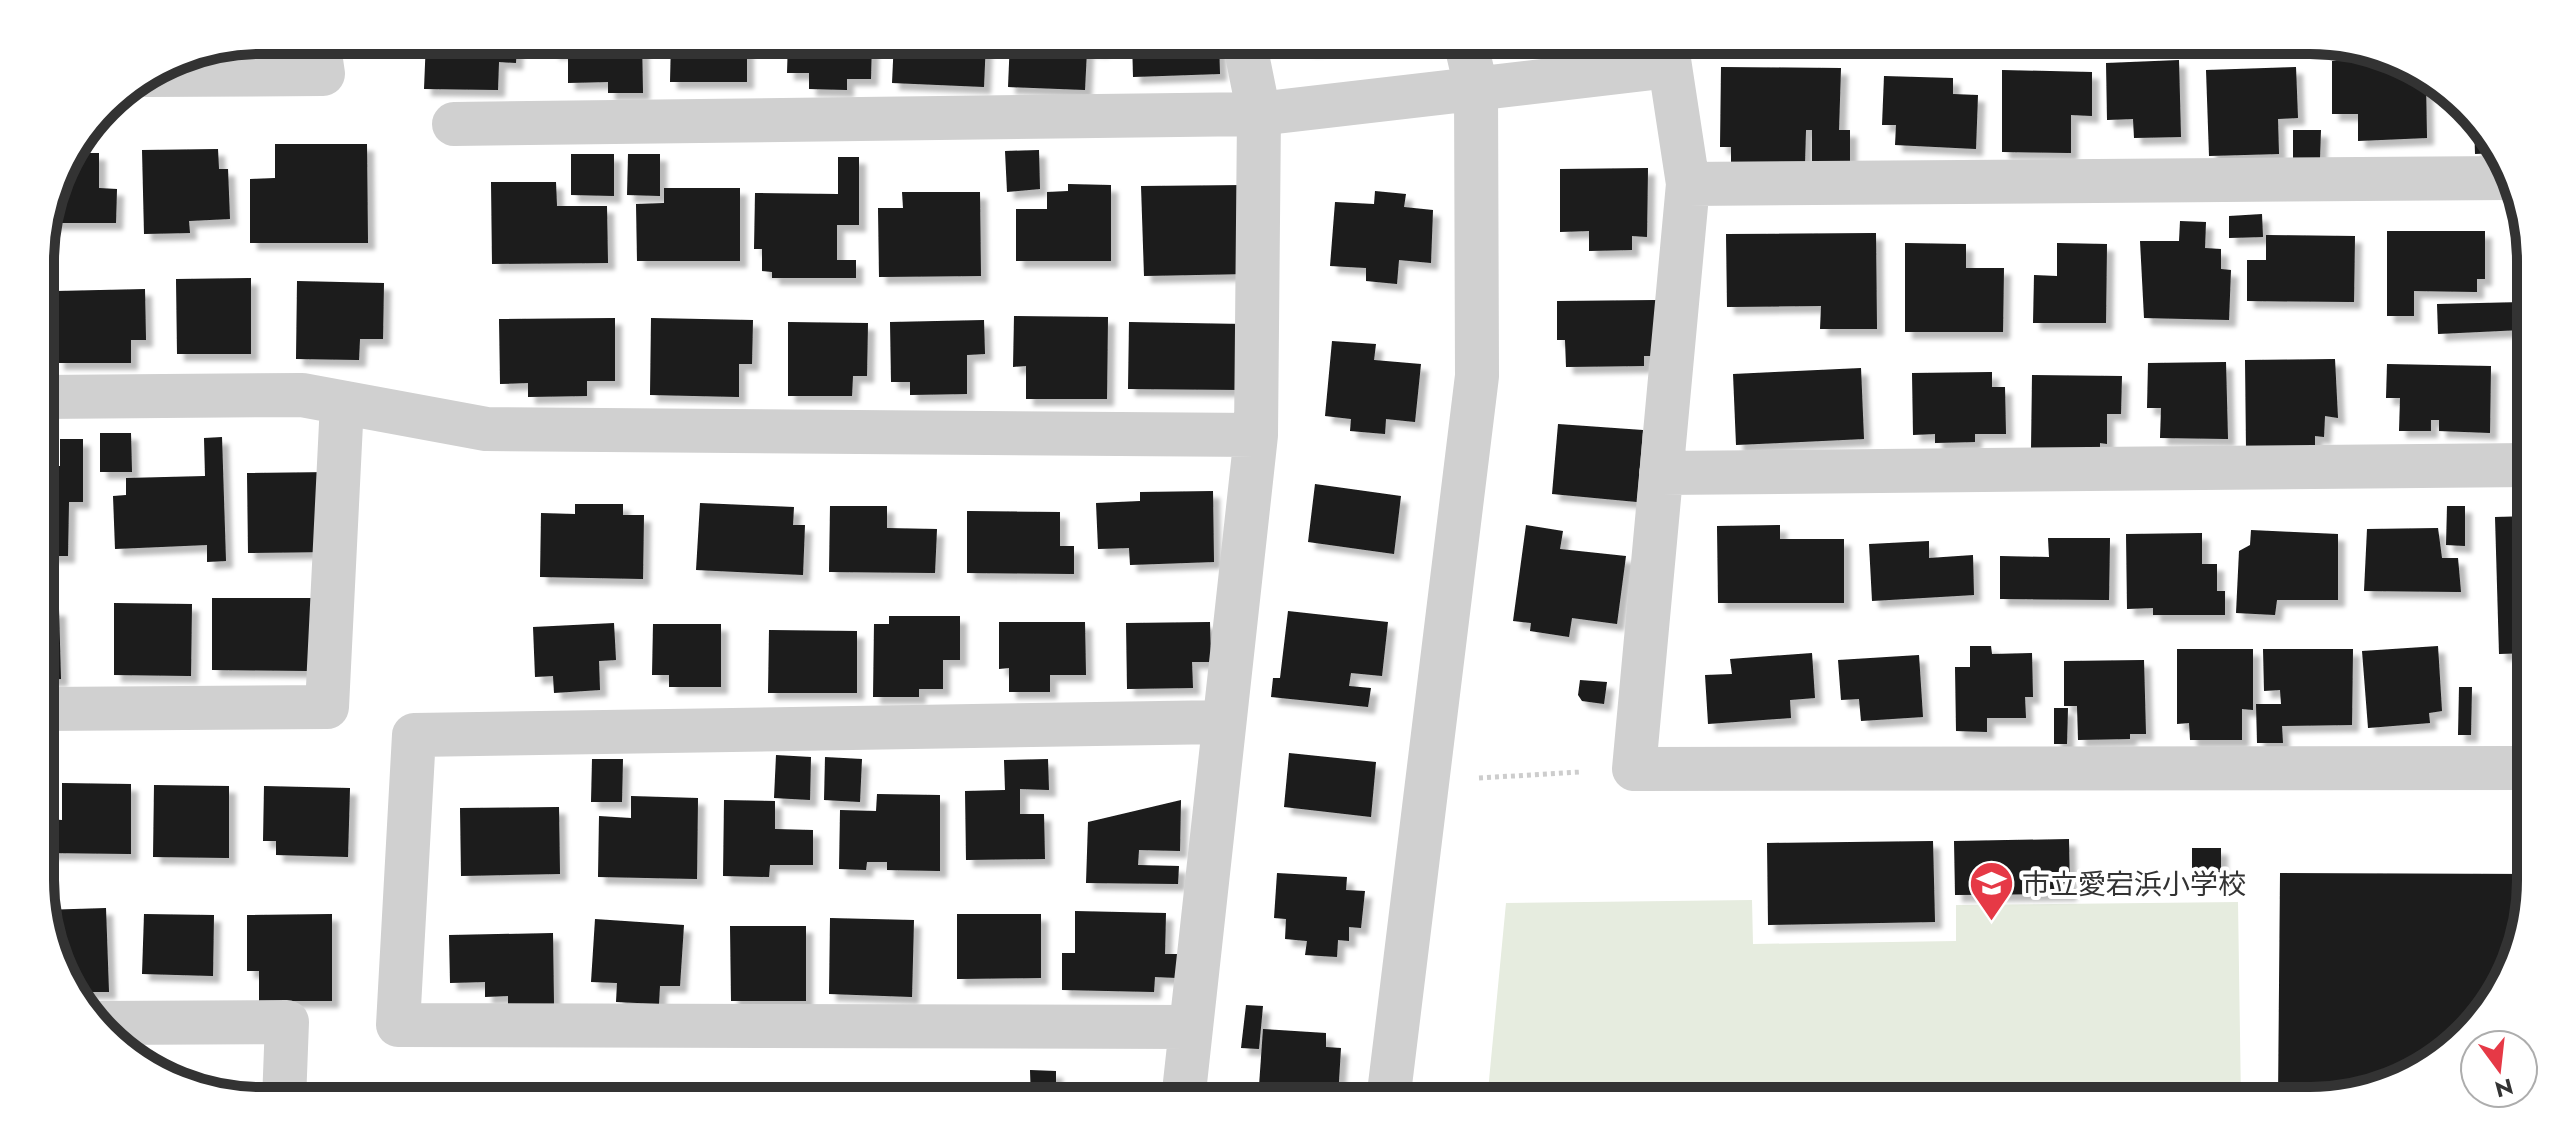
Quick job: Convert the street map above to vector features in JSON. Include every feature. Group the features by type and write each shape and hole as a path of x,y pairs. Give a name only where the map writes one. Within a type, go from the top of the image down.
{"street":[{"path":"169,75 323,74 320,54"},
{"path":"1185,1087 1256,435 1259,114 1247,54"},
{"path":"1390,1087 1477,376 1476,87 1468,54"},
{"path":"454,124 1259,114 1476,87 1662,54"},
{"path":"1668,54 1688,184 1634,769 2517,768"},
{"path":"1688,184 2499,178"},
{"path":"54,397 302,395 486,429 1256,435"},
{"path":"54,709 327,707 342,403"},
{"path":"1661,473 2517,465"},
{"path":"1191,1027 398,1025 414,735 1224,722"},
{"path":"112,1023 287,1022 285,1087"}],"path":[{"path":"1427,781 1634,769"}],"shaded area":[{"path":"1752,900 1753,944 1956,941 1956,905 2238,902 2241,1087 1488,1087 1506,903"}],"building":[{"path":"425,54 516,54 516,63 499,62 498,90 424,89"},
{"path":"568,54 642,54 643,93 608,93 608,82 568,83"},
{"path":"671,54 747,54 747,82 670,82"},
{"path":"788,54 872,54 871,79 847,79 847,90 809,89 809,73 787,73"},
{"path":"893,54 985,54 984,87 892,83"},
{"path":"1009,54 1087,54 1085,90 1008,87"},
{"path":"1132,54 1219,54 1220,74 1133,77"},
{"path":"2179,60 2181,137 2134,138 2133,119 2107,120 2106,63"},
{"path":"2359,60 2377,65 2426,90 2427,138 2358,141 2358,114 2332,114 2332,61"},
{"path":"1721,67 1841,68 1839,130 1850,130 1850,161 1812,161 1812,130 1806,130 1805,163 1731,162 1731,147 1720,147"},
{"path":"2296,67 2298,118 2278,119 2279,154 2209,156 2206,70"},
{"path":"2002,70 2092,72 2092,116 2071,115 2071,153 2002,152"},
{"path":"1884,76 1953,78 1953,94 1978,95 1976,149 1895,145 1896,125 1882,125"},
{"path":"2293,130 2321,130 2320,158 2293,158"},
{"path":"2474,136 2487,153 2475,154"},
{"path":"275,144 367,144 368,243 250,243 250,179 275,178"},
{"path":"218,149 219,169 228,169 230,219 189,221 190,233 144,234 142,150"},
{"path":"1039,150 1040,189 1007,192 1005,151"},
{"path":"85,153 99,153 99,188 117,189 116,223 58,223 70,182"},
{"path":"571,154 614,154 614,196 571,195"},
{"path":"628,154 660,154 660,196 627,195"},
{"path":"838,157 859,157 859,225 837,225 837,260 856,260 856,278 772,278 772,272 762,271 762,249 754,249 755,193 838,194"},
{"path":"1648,168 1647,237 1632,236 1632,250 1589,251 1589,231 1560,232 1560,169"},
{"path":"491,182 556,182 557,206 607,206 608,263 492,264"},
{"path":"1068,184 1111,185 1111,261 1016,261 1016,209 1047,209 1047,192 1068,191"},
{"path":"1246,185 1248,274 1144,276 1141,186"},
{"path":"664,188 740,188 740,261 637,261 636,204 664,203"},
{"path":"1375,191 1406,194 1404,207 1433,210 1431,263 1399,260 1397,284 1366,281 1366,268 1330,266 1335,202 1374,204"},
{"path":"902,192 980,192 981,276 879,277 878,208 903,208"},
{"path":"2262,214 2263,237 2229,238 2229,216"},
{"path":"2180,221 2206,222 2205,248 2221,249 2221,269 2231,270 2229,320 2144,318 2140,241 2179,241"},
{"path":"2387,231 2485,231 2485,279 2477,279 2477,292 2414,291 2414,316 2387,316"},
{"path":"1876,233 1877,329 1820,329 1821,306 1727,307 1726,234"},
{"path":"2266,235 2355,236 2354,302 2247,301 2247,260 2266,260"},
{"path":"1905,243 1966,244 1966,268 2004,268 2003,332 1905,332"},
{"path":"2057,243 2107,244 2106,323 2033,323 2034,275 2057,276"},
{"path":"251,278 251,354 177,354 176,279"},
{"path":"297,281 384,283 383,339 360,339 359,360 296,359"},
{"path":"145,289 146,340 131,340 131,363 57,363 56,291"},
{"path":"1657,300 1658,356 1644,356 1644,366 1566,367 1565,340 1557,340 1557,301"},
{"path":"2517,302 2517,330 2438,334 2437,304"},
{"path":"1014,316 1108,317 1107,399 1026,399 1026,366 1013,367"},
{"path":"615,318 615,381 587,381 587,396 528,397 528,383 500,384 499,319"},
{"path":"651,318 753,320 752,364 739,364 739,397 650,395"},
{"path":"984,320 985,354 967,355 967,394 910,395 910,382 891,382 890,322"},
{"path":"788,322 868,323 867,376 853,376 852,396 788,396"},
{"path":"1129,322 1244,324 1243,390 1128,389"},
{"path":"1332,341 1376,344 1374,360 1421,364 1415,422 1386,419 1385,434 1350,431 1351,419 1325,416"},
{"path":"2335,359 2338,418 2325,416 2324,437 2315,436 2315,447 2246,449 2245,360"},
{"path":"2226,362 2228,439 2160,438 2161,408 2147,408 2148,363"},
{"path":"2387,364 2491,366 2490,433 2439,431 2439,420 2431,420 2431,431 2399,431 2400,398 2386,398"},
{"path":"1861,368 1864,439 1736,445 1733,374"},
{"path":"1992,372 1992,387 2005,387 2006,434 1975,434 1975,442 1935,443 1935,434 1913,435 1912,373"},
{"path":"2032,375 2122,376 2121,414 2107,414 2107,444 2100,443 2100,450 2031,450"},
{"path":"1558,424 1643,430 1637,502 1552,494"},
{"path":"100,433 131,433 132,472 100,472"},
{"path":"222,437 226,561 207,562 207,545 115,549 113,496 126,495 126,478 205,476 204,438"},
{"path":"60,439 83,439 83,502 69,502 68,556 54,556 54,466 60,466"},
{"path":"331,472 332,552 248,553 247,473"},
{"path":"1315,484 1401,496 1394,554 1308,542"},
{"path":"1213,491 1214,562 1130,565 1129,548 1098,549 1096,503 1140,501 1140,492"},
{"path":"700,503 794,507 793,525 805,525 803,575 696,570"},
{"path":"575,504 623,504 623,515 644,515 643,579 540,577 541,513 575,514"},
{"path":"830,506 887,506 887,528 937,529 935,573 829,572"},
{"path":"2447,506 2465,506 2465,546 2446,545"},
{"path":"967,511 1060,512 1060,546 1074,546 1074,574 967,573"},
{"path":"2517,516 2517,653 2499,654 2495,517"},
{"path":"1526,525 1563,531 1560,549 1626,556 1617,624 1572,618 1569,637 1530,631 1531,623 1513,621"},
{"path":"1780,525 1780,539 1844,539 1844,603 1718,603 1717,526"},
{"path":"2438,528 2442,558 2458,558 2461,592 2364,591 2367,529"},
{"path":"2251,530 2338,534 2338,600 2277,600 2275,615 2236,613 2239,551 2250,545"},
{"path":"2202,533 2202,564 2217,564 2217,591 2225,591 2225,615 2153,615 2153,608 2127,609 2126,534"},
{"path":"2048,538 2110,538 2109,600 2000,599 2000,556 2049,557"},
{"path":"1929,541 1929,558 1973,555 1974,595 1872,601 1869,544"},
{"path":"212,598 312,598 311,671 212,670"},
{"path":"114,603 192,604 191,676 114,675"},
{"path":"54,609 59,609 61,679 54,679"},
{"path":"1288,611 1388,622 1382,676 1351,673 1349,686 1371,688 1368,707 1271,697 1273,678 1280,678"},
{"path":"889,616 960,616 960,660 943,660 943,689 919,689 919,697 873,697 874,624 889,624"},
{"path":"999,622 1085,622 1086,675 1050,675 1050,692 1009,692 1009,668 999,669"},
{"path":"1210,622 1211,662 1192,662 1193,688 1127,689 1126,623"},
{"path":"614,623 616,660 599,661 600,690 554,693 553,676 535,677 533,627"},
{"path":"653,624 721,624 721,687 669,687 669,675 652,675"},
{"path":"769,630 857,631 857,693 768,693"},
{"path":"1970,646 1991,646 1992,654 2032,653 2033,697 2025,697 2026,718 1987,718 1987,732 1956,731 1955,667 1970,667"},
{"path":"2438,646 2442,711 2429,713 2430,723 2368,728 2362,651"},
{"path":"2177,649 2253,649 2253,710 2242,709 2242,740 2190,740 2189,723 2177,724"},
{"path":"2263,649 2353,649 2352,725 2282,726 2283,743 2257,743 2256,704 2281,704 2280,690 2264,691"},
{"path":"1812,653 1815,698 1790,700 1791,718 1708,724 1705,675 1732,674 1730,659"},
{"path":"1919,655 1923,717 1861,721 1859,699 1841,700 1838,660"},
{"path":"2144,660 2146,734 2130,734 2130,739 2078,740 2077,706 2064,706 2064,661"},
{"path":"1580,680 1607,682 1604,704 1582,701 1578,695"},
{"path":"2459,687 2472,687 2471,735 2458,735"},
{"path":"2054,708 2068,708 2067,744 2054,744"},
{"path":"1289,753 1376,762 1371,817 1284,807"},
{"path":"776,755 811,757 810,800 774,798"},
{"path":"825,757 862,759 860,802 824,800"},
{"path":"592,759 623,759 622,802 591,802"},
{"path":"1048,759 1049,790 1020,789 1020,814 1044,814 1045,859 966,860 965,791 1005,790 1004,760"},
{"path":"62,783 131,784 131,854 54,853 54,820 62,820"},
{"path":"154,785 229,786 229,858 153,857"},
{"path":"264,786 350,788 348,857 276,855 276,841 263,841"},
{"path":"877,794 940,795 940,871 887,870 887,862 867,862 866,870 839,869 840,810 876,811"},
{"path":"631,796 698,798 697,879 598,877 599,816 631,818"},
{"path":"724,800 775,801 775,829 813,830 813,865 770,865 769,877 723,876"},
{"path":"1181,800 1180,851 1139,850 1138,865 1179,866 1178,884 1086,883 1088,822"},
{"path":"559,807 560,874 461,876 460,808"},
{"path":"2069,839 2070,894 1955,895 1954,841"},
{"path":"1933,841 1935,922 1768,925 1767,843"},
{"path":"2192,848 2221,848 2221,873 2192,872"},
{"path":"1277,873 1347,877 1346,890 1365,891 1361,928 1349,927 1349,941 1338,940 1337,957 1305,955 1307,941 1285,939 1286,919 1274,918"},
{"path":"2280,873 2517,874 2510,934 2489,984 2466,1017 2447,1036 2402,1066 2351,1083 2324,1087 2278,1087"},
{"path":"106,908 109,992 87,992 82,984 61,934 56,910"},
{"path":"1075,911 1166,913 1165,954 1177,954 1177,978 1155,977 1154,992 1062,990 1062,953 1075,953"},
{"path":"144,914 214,915 213,976 142,974"},
{"path":"332,914 332,1001 259,1001 259,971 247,971 247,915"},
{"path":"957,914 1041,914 1041,978 957,979"},
{"path":"830,918 914,920 912,997 829,994"},
{"path":"595,919 684,925 680,986 660,986 659,1004 616,1002 617,983 591,982"},
{"path":"730,926 806,926 806,1001 731,1001"},
{"path":"553,933 554,1005 508,1006 508,996 485,997 485,982 450,983 449,935"},
{"path":"1246,1005 1263,1006 1259,1049 1241,1048"},
{"path":"1263,1029 1326,1033 1326,1047 1341,1048 1339,1087 1259,1087"},
{"path":"1030,1070 1056,1071 1056,1087 1031,1087"}],"place":[{"name":"市立愛宕浜小学校","path":"1991,923"}]}
